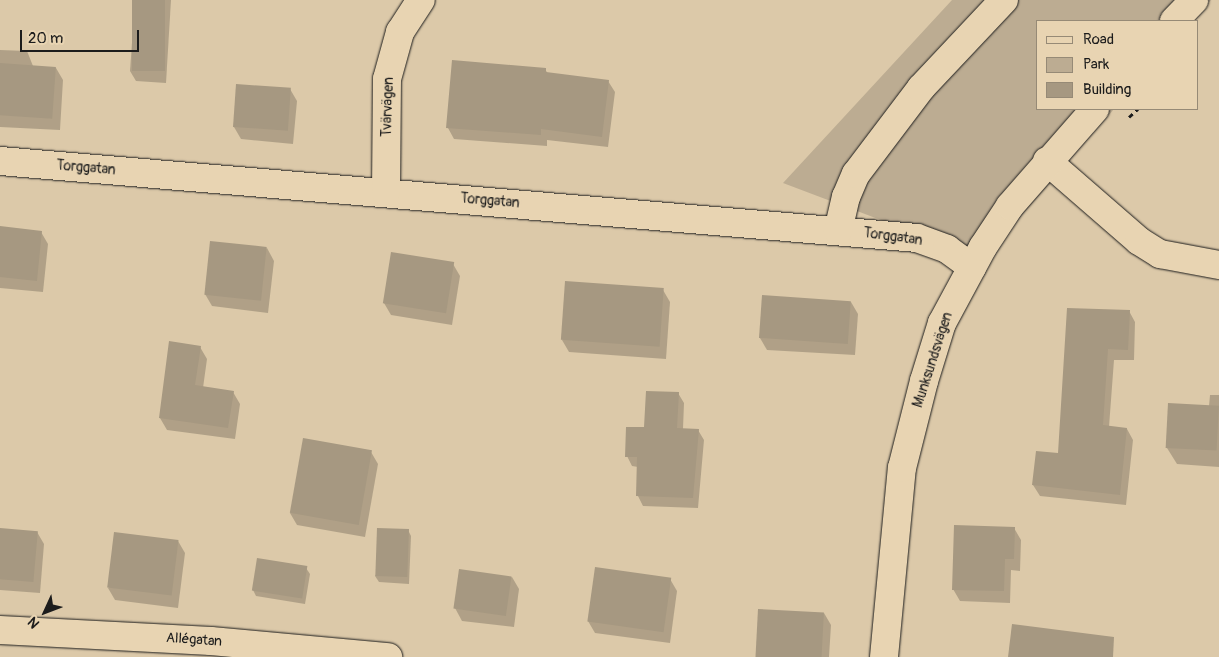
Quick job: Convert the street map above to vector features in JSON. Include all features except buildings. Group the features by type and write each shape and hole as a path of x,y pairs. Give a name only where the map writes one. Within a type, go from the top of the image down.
{"street":[{"name":"Tvärvägen","path":"386,192 387,79 400,32 422,0"},
{"path":"838,231 846,197 856,174 921,88 1004,0"},
{"path":"1175,20 1194,0"},
{"name":"Munksundsvägen","path":"884,657 902,468 924,381 942,323 972,267 1010,206 1047,161 1094,110"},
{"name":"Torggatan","path":"0,161 917,238 947,248 972,267"},
{"path":"1047,161 1139,242 1160,254 1219,265"},
{"name":"Allégatan","path":"0,630 211,641 388,657"}],"path":[{"path":"1124,123 1137,110"}],"green space":[{"path":"952,0 1211,0 1193,20 1036,20 1036,110 1113,110 984,259 783,183"}]}
